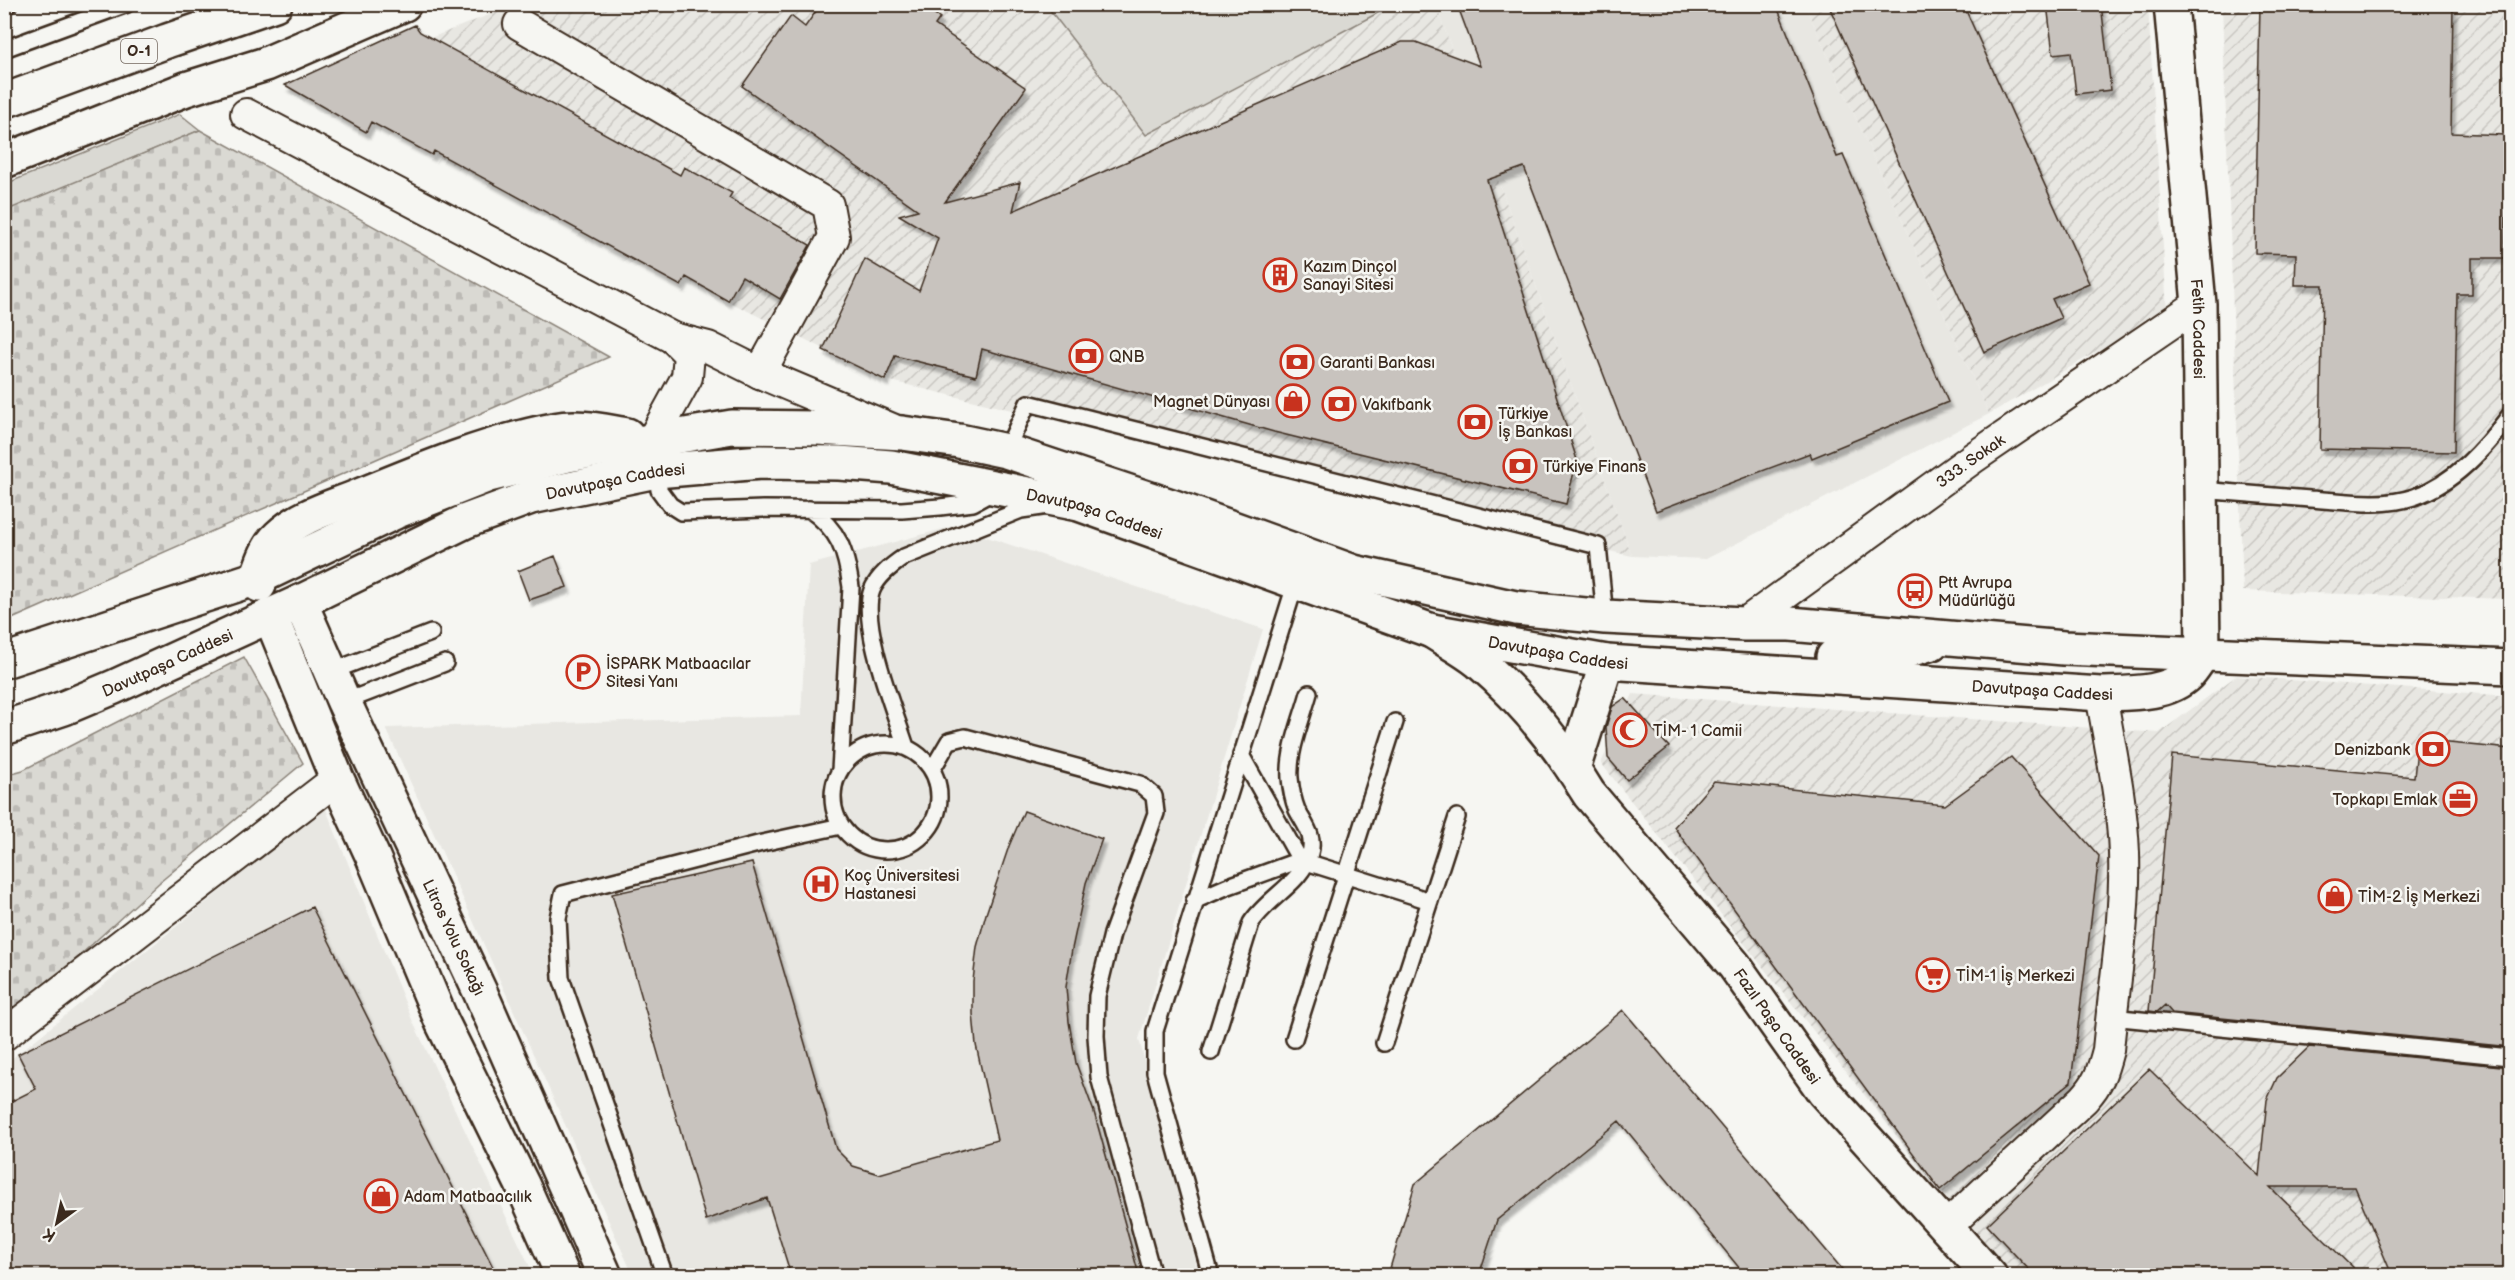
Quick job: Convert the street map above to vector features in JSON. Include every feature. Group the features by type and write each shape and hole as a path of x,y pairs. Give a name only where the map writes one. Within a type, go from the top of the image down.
{"main road":[{"name":"O-1","path":"4,101 275,4"},
{"path":"4,161 186,89 266,64 404,4"},
{"name":"Fetih Caddesi","path":"2171,4 2199,304 2203,654"},
{"name":"Davutpaşa Caddesi","path":"4,662 271,571 395,512 489,475 568,454 653,439 732,428 817,428 902,433 1005,451 1177,508 1354,572 1516,608 1605,617 1790,624 2064,648 2511,667"},
{"name":"Davutpaşa Caddesi","path":"4,728 64,708 114,687 300,602 466,521 531,497 656,471 761,462 839,463 891,467 1003,487 1079,504 1432,631 1607,662 2101,694 2137,692 2171,685 2188,674 2203,654"},
{"path":"271,571 270,615 337,779 372,855 442,1022 564,1275"},
{"name":"Litros Yolu Sokağı","path":"271,571 300,602 330,672 481,994 605,1275"},
{"name":"Fazıl Paşa Caddesi","path":"1432,631 1477,660 1523,702 1574,769 1589,794 1734,966 1824,1092 1990,1275"},
{"path":"1574,769 1607,662 1621,654 1640,649 1700,647 1859,658 1889,656 1920,648 1946,637"}],"street":[{"path":"519,24 828,206 834,237 760,373"},
{"path":"246,114 673,338 708,347 760,373 902,433"},
{"name":"333. Sokak","path":"1744,624 1973,458 2199,304"},
{"path":"653,439 687,377 689,354 673,338"},
{"path":"1945,1228 2084,1100 2099,1081 2108,1050 2122,905 2124,854 2121,810 2101,694"},
{"path":"4,1035 337,779"}],"lane":[{"path":"4,6 9,4"},
{"path":"4,49 127,4"},
{"path":"1005,451 1028,403 1598,546 1605,617"},
{"path":"2201,490 2370,503 2415,496 2436,487 2466,465 2492,440 2511,415"},
{"path":"656,471 659,490 670,505 681,512 808,509 903,510 973,503 1003,487"},
{"path":"906,747 876,653 869,610 873,588 880,578 904,557 1020,510 1079,504"},
{"path":"808,509 823,519 834,531 847,559 851,586 840,770"},
{"path":"1211,1275 1160,1094 1155,1072 1154,1049 1159,1012 1296,582"},
{"path":"330,672 431,633"},
{"path":"344,702 445,663"},
{"path":"1211,1052 1251,923 1264,905 1296,878 1303,861 1310,853 1310,834 1292,792 1290,765 1309,693"},
{"path":"1294,1039 1395,722"},
{"path":"932,770 949,741 965,737 1140,784 1154,796 1156,813 1112,934 1102,975 1097,996 1096,1036 1099,1077 1153,1275"},
{"path":"891,744 906,747 921,757 932,770 939,787 939,805 934,823 922,837 906,847 888,850 870,848 854,840 841,826 833,799 834,784 840,770 861,750 876,745 891,744"},
{"path":"1241,755 1303,861"},
{"path":"1384,1043 1457,817"},
{"path":"665,1275 561,978 558,918 563,894 751,845 841,826"},
{"path":"1194,901 1303,861 1430,901"},
{"path":"2111,1017 2511,1057"}],"shaded area":[{"path":"514,5 1046,5 1146,135 1393,5 1436,5 1632,556 1418,508 887,380 301,89"},
{"path":"1436,5 1805,5 1989,414 1706,559 1632,556"},
{"path":"1805,5 2148,5 2167,311 1989,414"},
{"path":"2222,5 2510,5 2510,599 2243,591"},
{"name":"Koç Üniversitesi Hastanesi","path":"954,526 1263,629 1139,1039 1199,1275 633,1275 386,728 801,716 809,565"},
{"path":"2236,676 2510,696 2510,1275 2013,1275 1981,1242 1601,763 1633,694 2159,733"},
{"path":"325,807 413,1022 534,1275 5,1276 5,1064"}],"green space":[{"path":"1046,5 1393,5 1146,135"},
{"path":"180,114 200,130 5,212 5,184"},
{"path":"200,130 609,357 5,622 5,211"},
{"path":"244,657 303,763 160,882 5,1024 5,775 23,770"}],"building":[{"path":"821,4 921,4 940,18 935,25 1026,88 945,202 1020,182 1013,211 1402,42 1416,42 1480,66 1457,4 1776,4 1837,157 1843,155 1948,402 1812,458 1810,453 1656,511 1524,167 1487,180 1577,460 1566,504 1274,432 982,349 976,376 895,356 885,380 823,350 865,259 919,291 938,238 899,215 918,210 742,86 791,16 805,27"},
{"path":"1828,4 1963,4 2089,283 2052,299 2061,318 1984,352"},
{"path":"2047,4 2101,4 2111,90 2076,94 2071,52 2053,54"},
{"path":"2260,4 2453,4 2451,133 2507,135 2505,258 2472,258 2472,294 2457,294 2454,452 2320,449 2323,285 2295,285 2296,254 2255,253"},
{"path":"415,25 420,32 680,175 684,167 732,193 729,198 810,245 780,299 742,276 728,301 686,277 681,286 434,151 432,155 371,122 366,132 285,85"},
{"path":"555,556 567,587 529,600 518,571"},
{"name":"TİM- 1 Camii","path":"1625,698 1669,747 1627,780 1608,758 1606,727 1612,707"},
{"name":"TİM-2 İş Merkezi","path":"2418,740 2511,749 2511,1047 2172,1013 2165,1005 2157,1012 2149,1011 2172,755 2414,777"},
{"name":"TİM-1 İş Merkezi","path":"2011,757 2099,856 2071,1082 1940,1190 1674,827 1714,781 1945,805"},
{"path":"1024,811 1102,839 1086,883 1066,987 1076,1063 1094,1112 1139,1275 791,1275 767,1198 706,1220 612,894 752,863 836,1149 853,1166 879,1174 997,1140 976,1045 973,981 977,947 986,914 1009,846"},
{"path":"312,907 497,1275 4,1275 4,1105 36,1089 18,1054"},
{"path":"1623,1010 1847,1275 1745,1275 1619,1121 1497,1220 1479,1275 1388,1275 1415,1184"},
{"path":"2309,1047 2511,1067 2511,1275 2392,1275 2355,1187 2270,1187 2360,1275 2034,1275 1987,1225 2149,1069 2259,1176 2267,1100 2277,1078"}],"place":[{"name":"Kazım Dinçol Sanayi Sitesi","path":"1280,275"},
{"name":"QNB","path":"1086,356"},
{"name":"Garanti Bankası","path":"1297,362"},
{"name":"Magnet Dünyası","path":"1293,401"},
{"name":"Vakıfbank","path":"1339,404"},
{"name":"Türkiye İş Bankası","path":"1475,422"},
{"name":"Türkiye Finans","path":"1520,466"},
{"name":"Ptt Avrupa Müdürlüğü","path":"1915,591"},
{"name":"İSPARK Matbaacılar Sitesi Yanı","path":"583,672"},
{"name":"TİM- 1 Camii","path":"1630,730"},
{"name":"Denizbank","path":"2433,749"},
{"name":"Topkapı Emlak","path":"2460,799"},
{"name":"Koç Üniversitesi Hastanesi","path":"821,884"},
{"name":"TİM-2 İş Merkezi","path":"2335,896"},
{"name":"TİM-1 İş Merkezi","path":"1933,975"},
{"name":"Adam Matbaacılık","path":"381,1196"}]}
